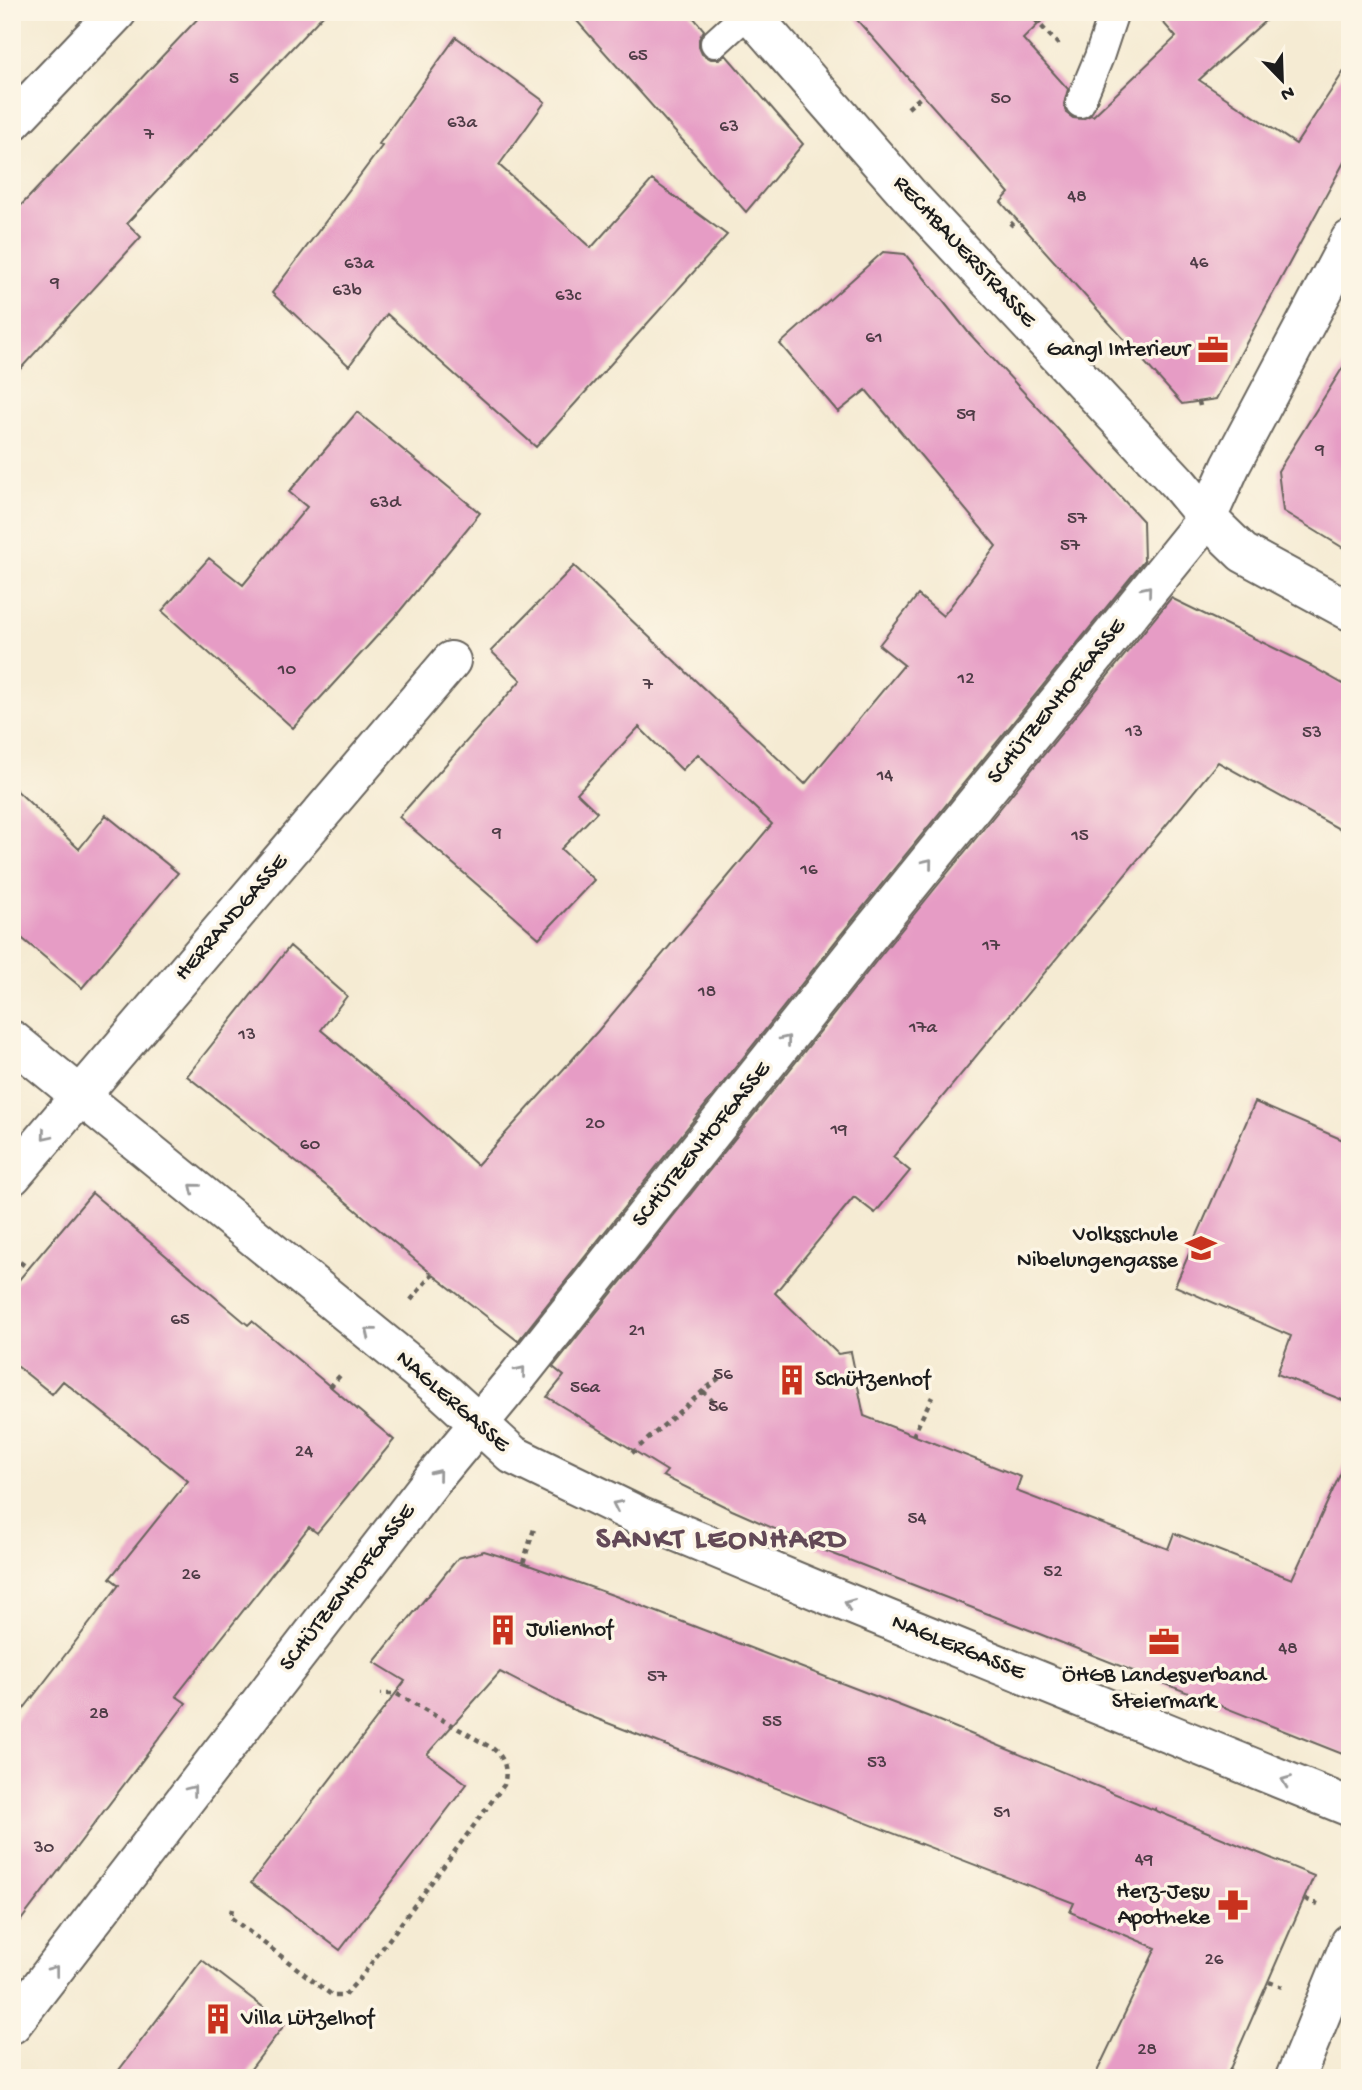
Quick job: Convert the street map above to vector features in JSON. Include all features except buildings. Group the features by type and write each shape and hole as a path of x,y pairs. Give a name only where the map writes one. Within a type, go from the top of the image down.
{"street":[{"path":"12,122 117,12"},
{"name":"RECHBAUERSTRASSE","path":"749,12 908,194 1178,483 1207,518 1243,553 1350,611"},
{"name":"SCHÜTZENHOFGASSE","path":"12,2024 478,1424 1207,518 1231,465 1350,240"},
{"name":"HERRANDGASSE","path":"12,1175 451,661"},
{"name":"NAGLERGASSE","path":"12,1040 443,1391 513,1455 641,1517 1350,1807"},
{"path":"1295,2078 1350,1943"}],"lane":[{"path":"715,43 749,12"},
{"path":"1080,103 1114,12"}],"path":[{"path":"1028,12 1040,26"},
{"path":"908,108 922,96"},
{"path":"1010,226 1017,219"},
{"path":"12,1256 29,1269"},
{"path":"411,1300 432,1274"},
{"path":"632,1454 723,1375"},
{"path":"703,1391 718,1407"},
{"path":"913,1436 932,1397"},
{"path":"523,1563 534,1529"},
{"path":"232,1909 230,1917 333,1996 344,1996 504,1785 507,1774 501,1755 492,1748 397,1694 381,1694"},
{"path":"1305,1899 1318,1904"}],"place":[{"name":"Gangl Interieur","path":"1213,350"},
{"name":"Volksschule Nibelungengasse","path":"1201,1248"},
{"name":"Schützenhof","path":"792,1380"},
{"name":"Julienhof","path":"503,1630"},
{"name":"ÖHGB Landesverband Steiermark","path":"1164,1642"},
{"name":"Herz-Jesu Apotheke","path":"1233,1905"},
{"name":"Villa Lützelhof","path":"218,2019"}],"district":[{"name":"SANKT LEONHARD","path":"722,1541"}]}
